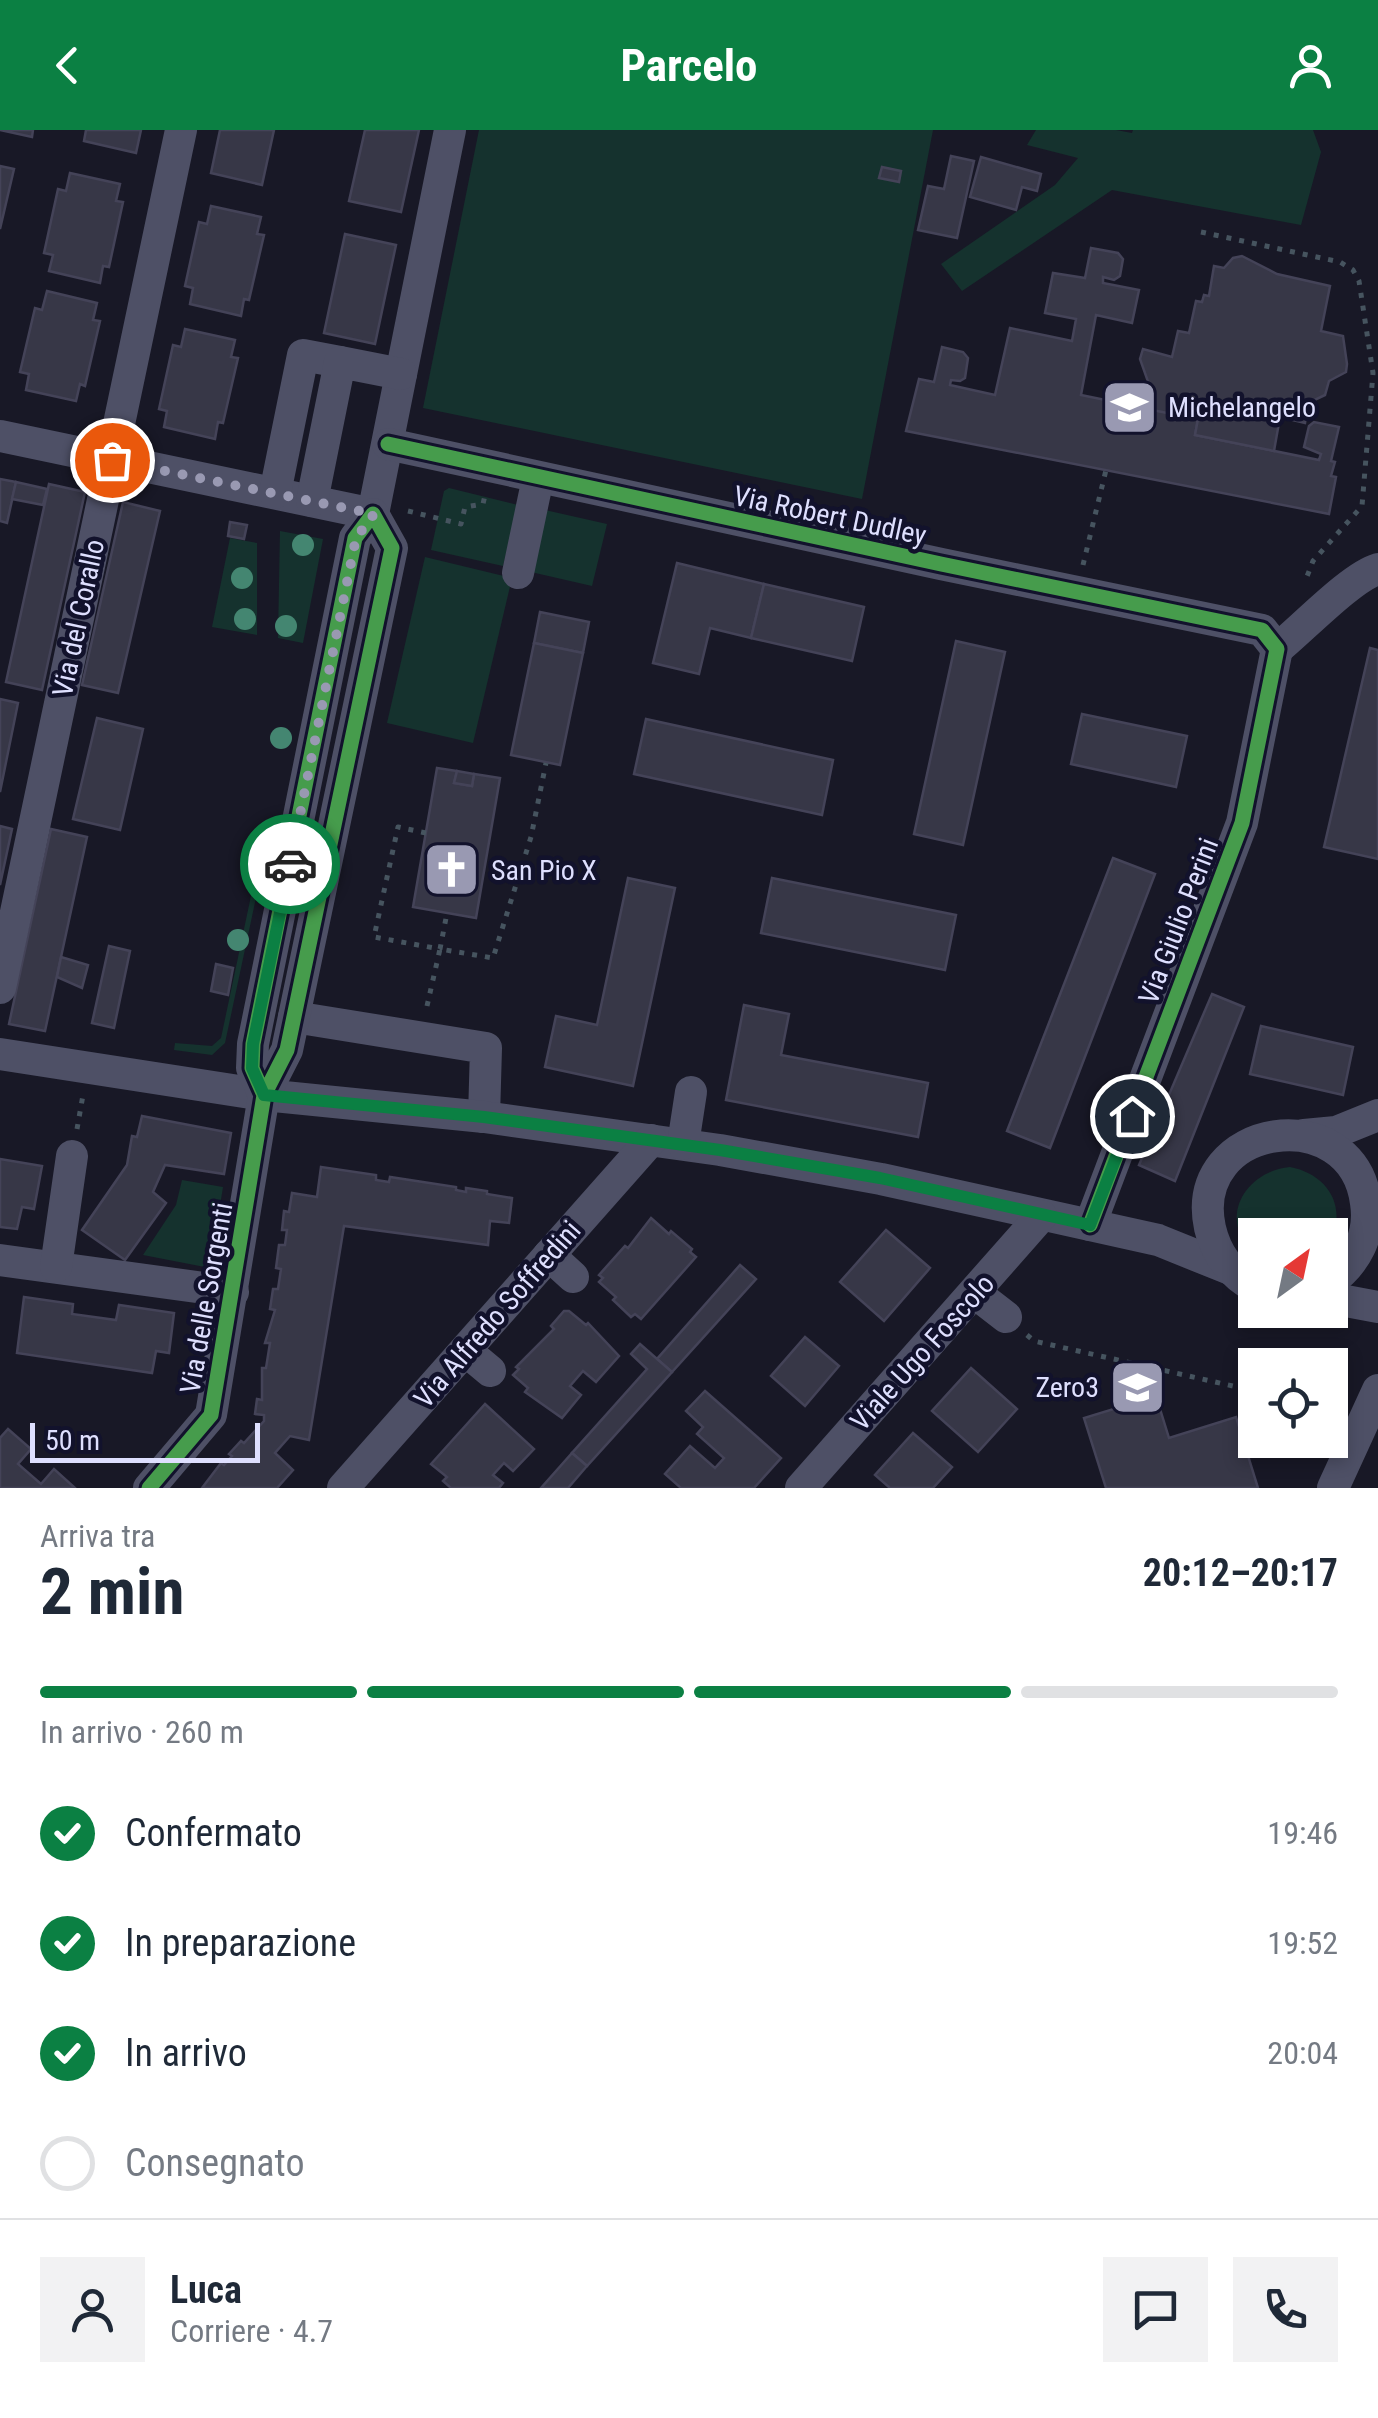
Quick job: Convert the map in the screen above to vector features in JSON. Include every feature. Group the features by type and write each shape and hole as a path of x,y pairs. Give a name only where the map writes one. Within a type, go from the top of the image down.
{"street":[{"name":"Via del Corallo","path":"0,988 182,130"},
{"path":"264,1095 252,1068 253,1044 356,538 375,508 450,130"},
{"path":"275,493 303,355 401,374"},
{"path":"312,501 340,362"},
{"path":"0,436 312,501 375,508"},
{"name":"Via Robert Dudley","path":"388,444 1270,639"},
{"path":"518,573 538,478"},
{"path":"264,1095 283,1061 294,1017 392,548 375,508"},
{"path":"1270,639 1344,593 1359,575 1378,568"},
{"name":"Via Giulio Perini","path":"1090,1225 1242,823 1270,639"},
{"path":"294,1017 486,1048 484,1117"},
{"path":"0,1054 264,1095 484,1117 667,1142 880,1178 1158,1240 1238,1276"},
{"path":"667,1142 692,1092"},
{"name":"Via delle Sorgenti","path":"149,1488 211,1416 233,1292 232,1214 264,1095"},
{"path":"1158,1240 1208,1200 1223,1165 1247,1144 1276,1134 1336,1132 1378,1116"},
{"path":"1304,1135 1340,1153 1357,1174 1372,1184 1365,1236 1348,1268"},
{"name":"Via Alfredo Soffredini","path":"343,1488 478,1361 667,1142"},
{"path":"56,1267 72,1156"},
{"path":"1208,1200 1213,1241 1238,1272"},
{"name":"Viale Ugo Foscolo","path":"801,1488 1041,1216"},
{"path":"1358,1252 1378,1278"},
{"name":"Via delle Sorgenti","path":"0,1260 233,1292"},
{"path":"975,1293 1006,1317"},
{"path":"1348,1302 1378,1308"},
{"path":"1333,1488 1378,1390"}],"path":[{"path":"1201,232 1340,262 1354,270 1360,281 1374,373 1362,506 1313,560 1304,584"},
{"path":"1085,560 1106,470"},
{"path":"375,508 460,524 465,508 483,504 486,492"},
{"path":"426,833 398,827 374,937 492,958 532,837 546,762"},
{"path":"423,1038 448,913"},
{"path":"72,1156 87,1067"},
{"path":"1006,1317 1034,1341 1238,1388"}],"green space":[{"path":"479,130 933,130 862,499 423,408"},
{"path":"1036,130 1313,130 1321,152 1301,225 1112,190 962,291 941,264 1055,185 1078,158 1027,145"},
{"path":"449,488 518,505 503,566 431,550 444,491"},
{"path":"545,510 607,524 592,586 531,572"},
{"path":"280,531 323,539 303,643 278,638"},
{"path":"230,538 257,543 257,635 212,627"},
{"path":"425,557 512,578 473,743 387,723"},
{"path":"255,877 260,879 225,1043 212,1055 174,1050 175,1043 212,1046 221,1038"},
{"path":"1290,1167 1324,1184 1335,1204 1337,1218 1238,1218 1238,1227 1237,1213 1241,1199 1249,1187 1274,1170"},
{"path":"182,1180 223,1187 210,1268 143,1255 176,1205"}],"building":[{"path":"0,130 33,130 32,137"},
{"path":"86,130 141,130 136,153 84,141"},
{"path":"220,130 274,130 262,185 211,173"},
{"path":"365,130 419,130 401,212 349,201"},
{"path":"951,156 974,161 957,238 918,230 928,186 944,189"},
{"path":"981,157 1041,174 1037,191 1022,187 1016,210 970,197"},
{"path":"0,166 14,169 0,229"},
{"path":"882,167 901,171 899,182 879,178"},
{"path":"70,173 120,184 116,201 123,202 109,267 103,266 100,283 49,271 53,255 44,253 58,189 66,191"},
{"path":"211,206 261,217 257,234 264,235 249,300 244,299 241,316 190,304 193,288 185,286 199,222 207,224"},
{"path":"345,234 396,245 375,344 324,333"},
{"path":"1091,248 1118,253 1123,259 1120,276 1114,280 1103,277 1103,283 1139,290 1132,323 1096,315 1081,395 1198,419 1195,435 1319,460 1321,454 1304,447 1309,426 1314,422 1339,427 1331,461 1335,462 1331,476 1336,477 1329,514 906,431 919,379 934,382 942,347 963,352 968,358 965,378 951,380 950,385 995,395 1010,328 1072,341 1076,319 1045,313 1053,273 1085,278"},
{"path":"1242,256 1277,274 1330,286 1321,331 1343,336 1346,372 1329,381 1325,395 1308,403 1305,423 1280,417 1274,451 1195,435 1198,419 1147,409 1151,390 1140,359 1143,349 1172,357 1178,331 1189,333 1196,301 1202,302 1204,295 1209,296 1214,266 1224,268 1233,258"},
{"path":"47,291 97,303 93,320 100,321 85,386 80,384 76,401 26,390 29,374 20,372 35,308 42,310"},
{"path":"185,329 235,340 231,357 238,358 223,423 218,422 215,439 164,427 167,411 159,409 173,345 181,347"},
{"path":"0,479 16,482 7,523 0,521"},
{"path":"16,482 47,489 43,505 12,499"},
{"path":"49,484 85,492 42,690 6,682"},
{"path":"123,502 160,511 118,693 82,685"},
{"path":"230,522 247,525 244,539 228,536"},
{"path":"677,563 764,584 751,638 710,628 699,674 653,663"},
{"path":"764,584 864,607 852,661 751,638"},
{"path":"540,612 589,622 583,653 534,643"},
{"path":"956,641 1005,652 963,845 914,834"},
{"path":"534,643 583,653 560,765 511,755"},
{"path":"1370,648 1378,650 1378,859 1324,847"},
{"path":"0,699 18,703 0,792"},
{"path":"1082,714 1187,736 1176,787 1071,764"},
{"path":"97,718 143,729 120,830 73,819"},
{"path":"646,719 833,760 822,815 634,774"},
{"name":"San Pio X","path":"437,768 457,771 454,783 472,786 474,774 500,778 476,918 413,907"},
{"path":"457,771 474,774 472,786 454,783"},
{"path":"0,826 12,829 0,885"},
{"path":"51,829 87,837 45,1031 9,1024"},
{"path":"1113,858 1155,874 1050,1148 1007,1131"},
{"path":"628,878 675,888 633,1086 545,1067 556,1016 597,1025"},
{"path":"772,878 956,915 945,970 761,933"},
{"path":"109,946 130,951 114,1028 92,1023"},
{"path":"61,957 88,965 82,988 57,977"},
{"path":"216,964 233,968 228,995 211,991"},
{"path":"1212,994 1244,1007 1175,1181 1139,1165"},
{"path":"744,1005 789,1014 781,1055 928,1083 918,1137 726,1100"},
{"path":"1261,1026 1353,1047 1343,1095 1250,1074"},
{"path":"142,1116 231,1133 224,1174 165,1165 153,1192 166,1203 125,1260 82,1230 127,1165 132,1136 137,1137"},
{"path":"0,1159 42,1166 34,1209 22,1207 17,1229 0,1227"},
{"path":"321,1167 376,1175 376,1180 389,1182 390,1177 512,1198 509,1223 490,1221 488,1245 344,1226 309,1440 290,1436 275,1453 293,1470 277,1488 202,1488 241,1441 244,1443 264,1421 264,1415 255,1414 257,1399 262,1400 262,1368 266,1368 270,1343 265,1343 275,1310 270,1309 273,1289 278,1289 281,1269 276,1268 279,1245 285,1245 284,1211 289,1212 292,1193 317,1197"},
{"path":"651,1218 692,1249 690,1252 696,1257 641,1319 635,1314 631,1317 613,1300 616,1297 599,1282 603,1278 599,1275 625,1246 628,1248"},
{"path":"886,1230 930,1268 884,1321 840,1282"},
{"path":"740,1265 756,1279 672,1372 657,1359"},
{"path":"24,1297 73,1304 72,1314 116,1320 119,1305 174,1313 169,1353 156,1351 152,1373 17,1353"},
{"path":"564,1311 588,1323 619,1356 596,1382 583,1371 570,1386 581,1395 562,1418 525,1392 528,1388 513,1375 519,1369 516,1367 554,1329 551,1326"},
{"path":"805,1337 839,1366 805,1406 771,1376"},
{"path":"640,1344 672,1372 587,1466 572,1453 647,1369 631,1354"},
{"path":"971,1368 1017,1409 978,1452 932,1411"},
{"path":"705,1391 781,1458 754,1488 681,1488 665,1474 690,1446 715,1468 724,1458 697,1434 703,1427 686,1411"},
{"path":"1156,1396 1169,1438 1236,1417 1238,1458 1249,1458 1258,1488 1106,1488 1084,1418"},
{"path":"485,1404 534,1449 513,1471 504,1463 493,1475 503,1483 499,1488 451,1488 443,1481 447,1477 431,1464"},
{"path":"8,1429 31,1449 18,1464 41,1484 54,1469 75,1488 0,1488 0,1438"},
{"path":"913,1433 952,1467 933,1488 890,1488 875,1475"},
{"path":"572,1453 587,1466 568,1488 541,1488"}],"cycle path":[{"path":"388,444 1262,630 1277,649 1242,823 1090,1225"},
{"path":"149,1488 211,1415 264,1095 287,1050 392,548 373,514 355,538 253,1044 252,1068 264,1095"}],"way so far":[{"path":"112,460 374,514 356,538 290,864"}],"place":[{"name":"Michelangelo","path":"1129,407"},
{"name":"San Pio X","path":"452,870"},
{"name":"Zero3","path":"1138,1387"}],"route":[{"path":"290,864 253,1044 252,1068 264,1095 484,1117 720,1150 880,1178 1090,1225 1132,1116"}]}
